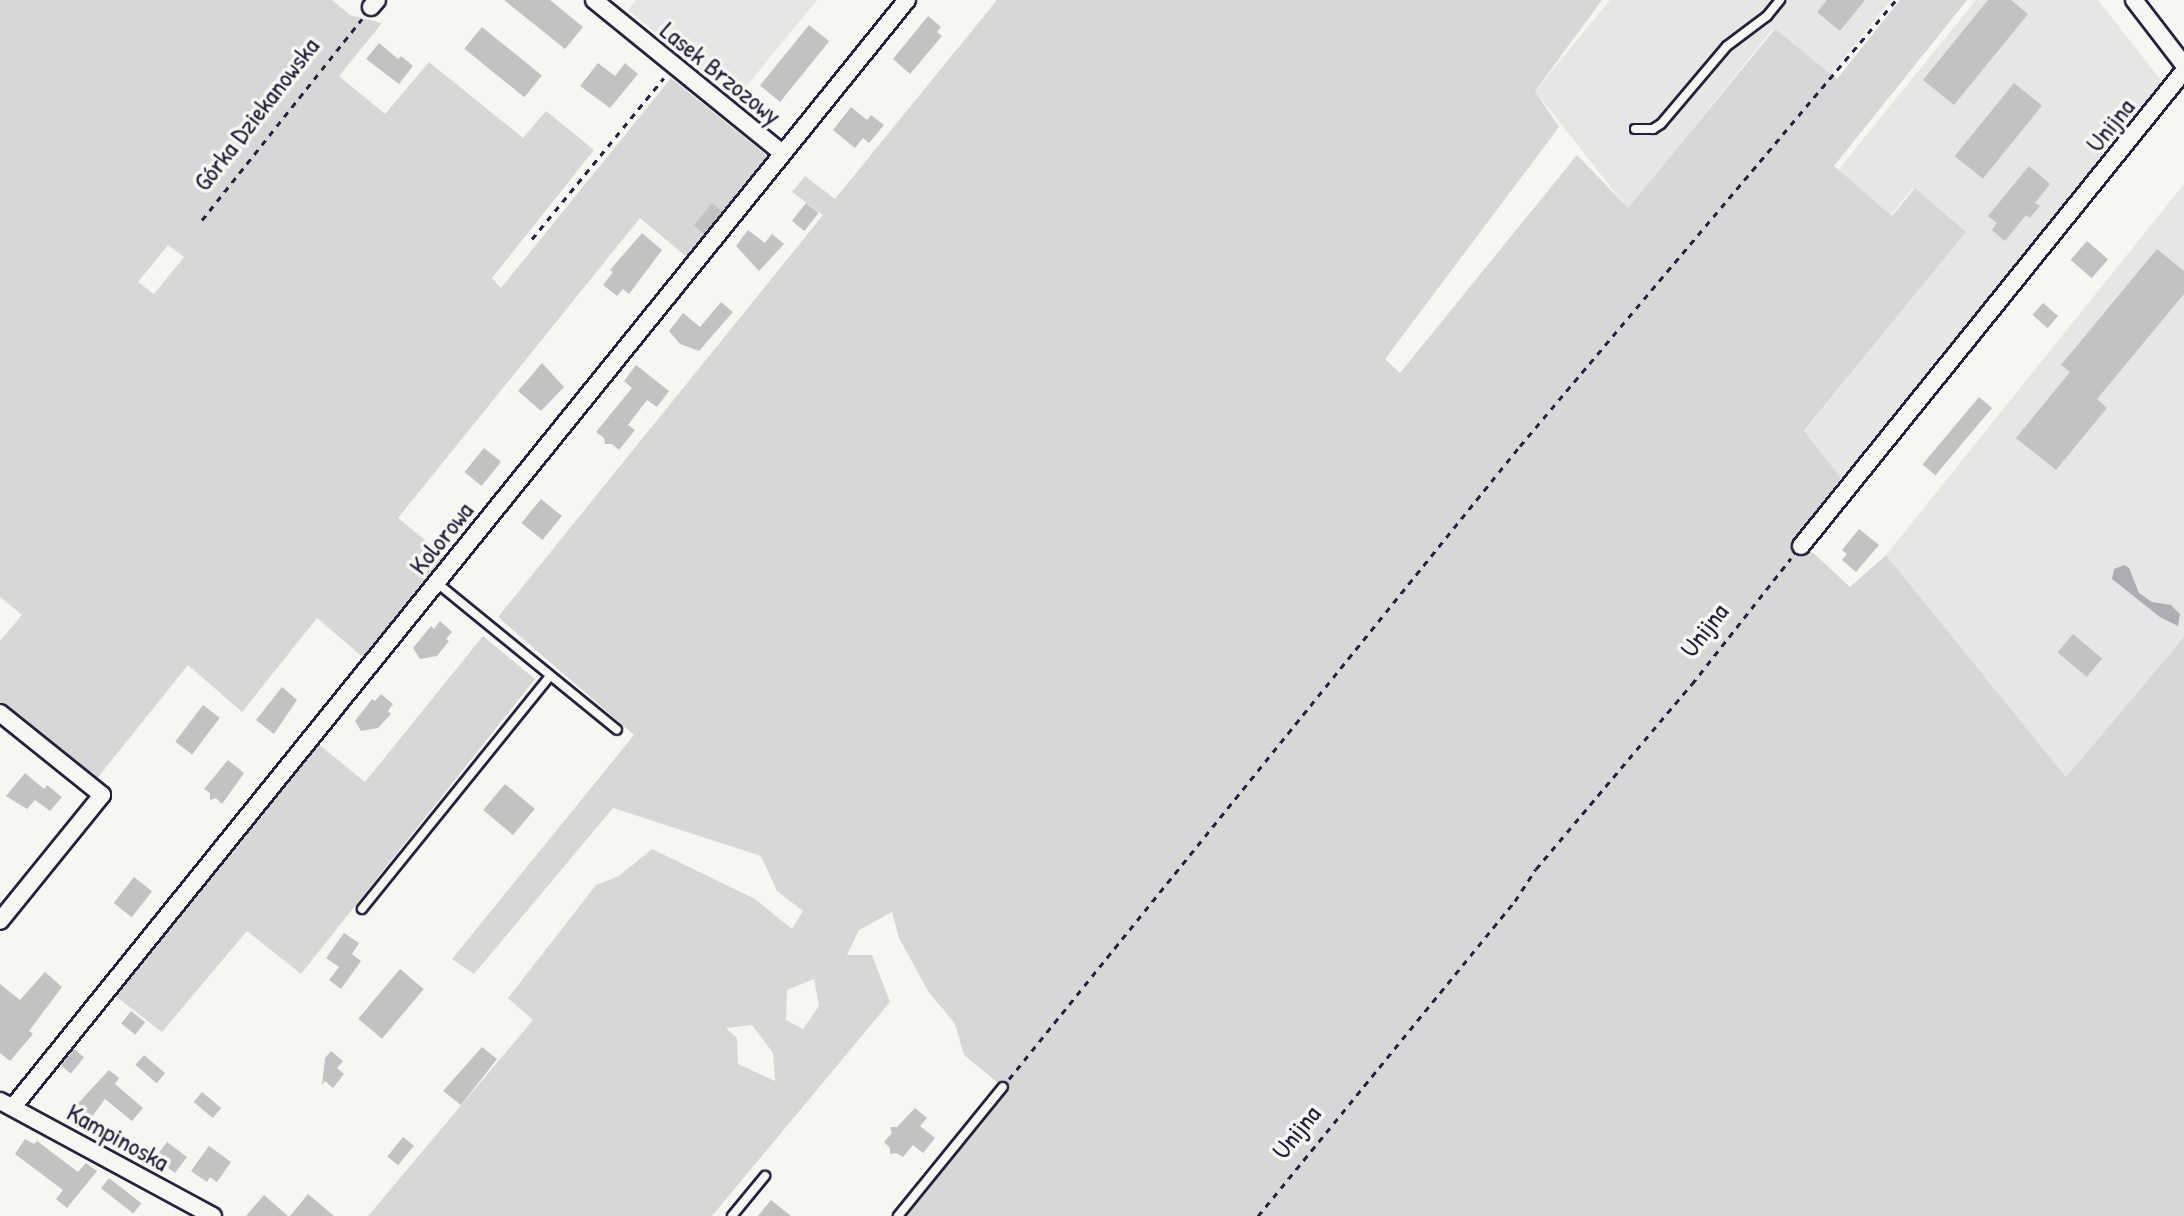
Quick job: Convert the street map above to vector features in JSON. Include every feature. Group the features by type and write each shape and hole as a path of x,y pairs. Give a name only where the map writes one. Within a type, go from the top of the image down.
{"street":[{"name":"Lasek Brzozowy","path":"594,0 782,153"},
{"name":"Kolorowa","path":"6,1104 436,582 907,0"},
{"path":"2134,0 2184,68"},
{"name":"Unijna","path":"1801,546 2184,68"},
{"path":"0,713 102,795 0,921"},
{"name":"Kampinoska","path":"6,1104 213,1216"}],"lane":[{"path":"1635,129 1653,129 1661,124 1727,46 1767,16 1780,0"},
{"path":"436,582 617,730"},
{"path":"362,909 550,676"},
{"path":"898,1216 1003,1087"},
{"path":"732,1216 765,1176"}],"path":[{"path":"1003,1087 1530,433 1896,0"},
{"name":"Górka Dziekanowska","path":"202,220 374,3"},
{"path":"532,239 674,65"},
{"name":"Unijna","path":"1258,1216 1801,546"}],"shaded area":[{"path":"0,0 332,0 350,15 382,23 339,76 385,114 429,62 523,138 546,111 594,150 492,278 501,288 671,78 771,159 688,258 640,218 398,518 446,557 365,659 317,618 242,712 188,665 95,781 0,704 0,641 22,615 0,597","holes":["168,245 184,257 154,294 138,282"]},
{"path":"636,0 817,0 736,99 628,10"},
{"path":"997,0 1602,0 1535,91 1559,127 1385,359 1400,373 1577,155 1628,208 1775,29 1837,79 1900,0 1967,0 1834,166 1892,216 1915,188 1966,232 1804,431 1841,478 1796,537 1850,587 1886,555 2066,777 2184,637 2184,1216 898,1216 1003,1087 964,1055 955,1024 928,991 899,938 892,912 859,930 847,955 872,955 890,1002 712,1216 368,1216 533,1020 508,998 596,885 619,876 652,849 755,899 792,929 803,911 777,891 761,856 613,808 474,974 452,959 634,735 498,617 823,215 792,192 805,176 835,199","holes":["814,979 819,1006 803,1029 786,1020 787,990","752,1025 773,1053 775,1081 738,1064 737,1038 726,1028"]},
{"path":"1610,0 1891,0 1831,74 1773,29 1628,209 1535,91"},
{"path":"1976,0 2098,0 2167,88 1853,475 1841,478 1804,432 1966,232 1913,188 1891,215 1838,170"},
{"path":"2184,184 2184,637 2066,777 1886,555"},
{"path":"2124,565 2129,568 2139,593 2152,602 2171,605 2180,614 2178,626 2160,617 2112,579 2114,569"},
{"path":"483,636 535,679 301,974 247,931 162,1032 114,995 317,743 365,782"}],"building":[{"path":"504,0 550,0 583,27 565,49"},
{"path":"1827,0 1865,0 1840,31 1817,12"},
{"path":"1988,0 2011,0 2028,14 1954,105 1923,80"},
{"path":"928,16 941,27 937,32 942,36 910,74 893,59"},
{"path":"809,25 829,41 780,102 760,86"},
{"path":"482,27 542,75 524,97 464,49"},
{"path":"379,43 398,59 401,56 413,66 399,84 366,59"},
{"path":"598,63 615,76 625,63 638,74 610,108 580,86"},
{"path":"2014,83 2042,106 1983,179 1955,156"},
{"path":"851,107 867,120 871,115 884,125 869,143 863,138 855,148 833,130"},
{"path":"2029,166 2050,184 2035,203 2040,206 2030,218 2026,215 2005,241 1992,230 1997,223 1988,216"},
{"path":"712,203 722,211 704,234 694,226"},
{"path":"806,203 819,213 804,231 792,221"},
{"path":"748,230 765,243 772,234 784,244 759,271 736,246"},
{"path":"642,233 662,250 629,294 623,289 617,296 603,285 613,272 610,270"},
{"path":"2087,241 2108,259 2092,278 2071,260"},
{"path":"2157,249 2184,271 2184,294 2097,399 2107,408 2056,470 2016,438 2070,372 2061,365"},
{"path":"721,302 733,312 699,351 680,344 669,331 683,313 700,327"},
{"path":"2043,303 2058,316 2048,328 2033,315"},
{"path":"542,363 564,387 541,411 518,391"},
{"path":"636,365 669,391 657,407 647,400 628,425 635,430 619,450 612,444 605,444 604,438 596,432 632,388 624,381"},
{"path":"1979,397 1992,408 1935,475 1922,464"},
{"path":"484,448 501,462 482,486 464,472"},
{"path":"541,499 562,516 542,540 521,523"},
{"path":"1859,529 1879,545 1856,572 1842,560 1847,554 1842,550"},
{"path":"440,621 452,632 446,639 449,641 437,656 420,659 413,648 431,626 434,629"},
{"path":"2073,634 2102,658 2087,677 2058,652"},
{"path":"282,687 297,700 274,734 256,720"},
{"path":"381,694 393,704 388,711 391,714 378,728 361,731 355,721 372,699 375,701"},
{"path":"203,705 220,718 192,754 175,742"},
{"path":"228,760 244,773 222,804 216,798 210,800 210,793 204,789"},
{"path":"25,773 44,789 47,785 62,797 50,811 35,800 27,809 6,796"},
{"path":"505,784 535,809 513,835 483,810"},
{"path":"134,877 152,891 132,917 114,903"},
{"path":"344,933 359,943 352,954 361,961 341,989 329,980 339,967 326,958"},
{"path":"400,969 424,989 382,1039 358,1019"},
{"path":"45,972 62,987 29,1031 33,1034 10,1061 0,1053 0,984 20,1000"},
{"path":"131,1011 145,1022 135,1035 121,1024"},
{"path":"482,1047 497,1059 461,1105 443,1091"},
{"path":"74,1049 84,1057 71,1074 61,1065"},
{"path":"331,1051 343,1061 337,1068 344,1074 333,1088 325,1081 322,1085 325,1058"},
{"path":"144,1055 165,1073 157,1083 135,1065"},
{"path":"109,1070 119,1078 115,1084 143,1108 132,1121 105,1099 86,1125 69,1113"},
{"path":"202,1092 221,1108 213,1118 194,1102"},
{"path":"915,1108 927,1118 920,1126 935,1138 923,1153 913,1145 903,1157 890,1154 890,1148 884,1142 892,1133 890,1127 897,1127"},
{"path":"403,1137 414,1146 398,1165 387,1156"},
{"path":"25,1139 34,1144 37,1141 78,1172 86,1163 97,1171 67,1208 56,1199 63,1190 15,1154"},
{"path":"167,1142 187,1157 175,1173 155,1158"},
{"path":"209,1146 231,1162 217,1182 210,1177 207,1182 191,1171"},
{"path":"109,1178 141,1203 133,1213 101,1188"},
{"path":"308,1194 334,1216 290,1216"},
{"path":"264,1195 288,1216 246,1216"},
{"path":"771,1200 791,1216 758,1216"}]}
